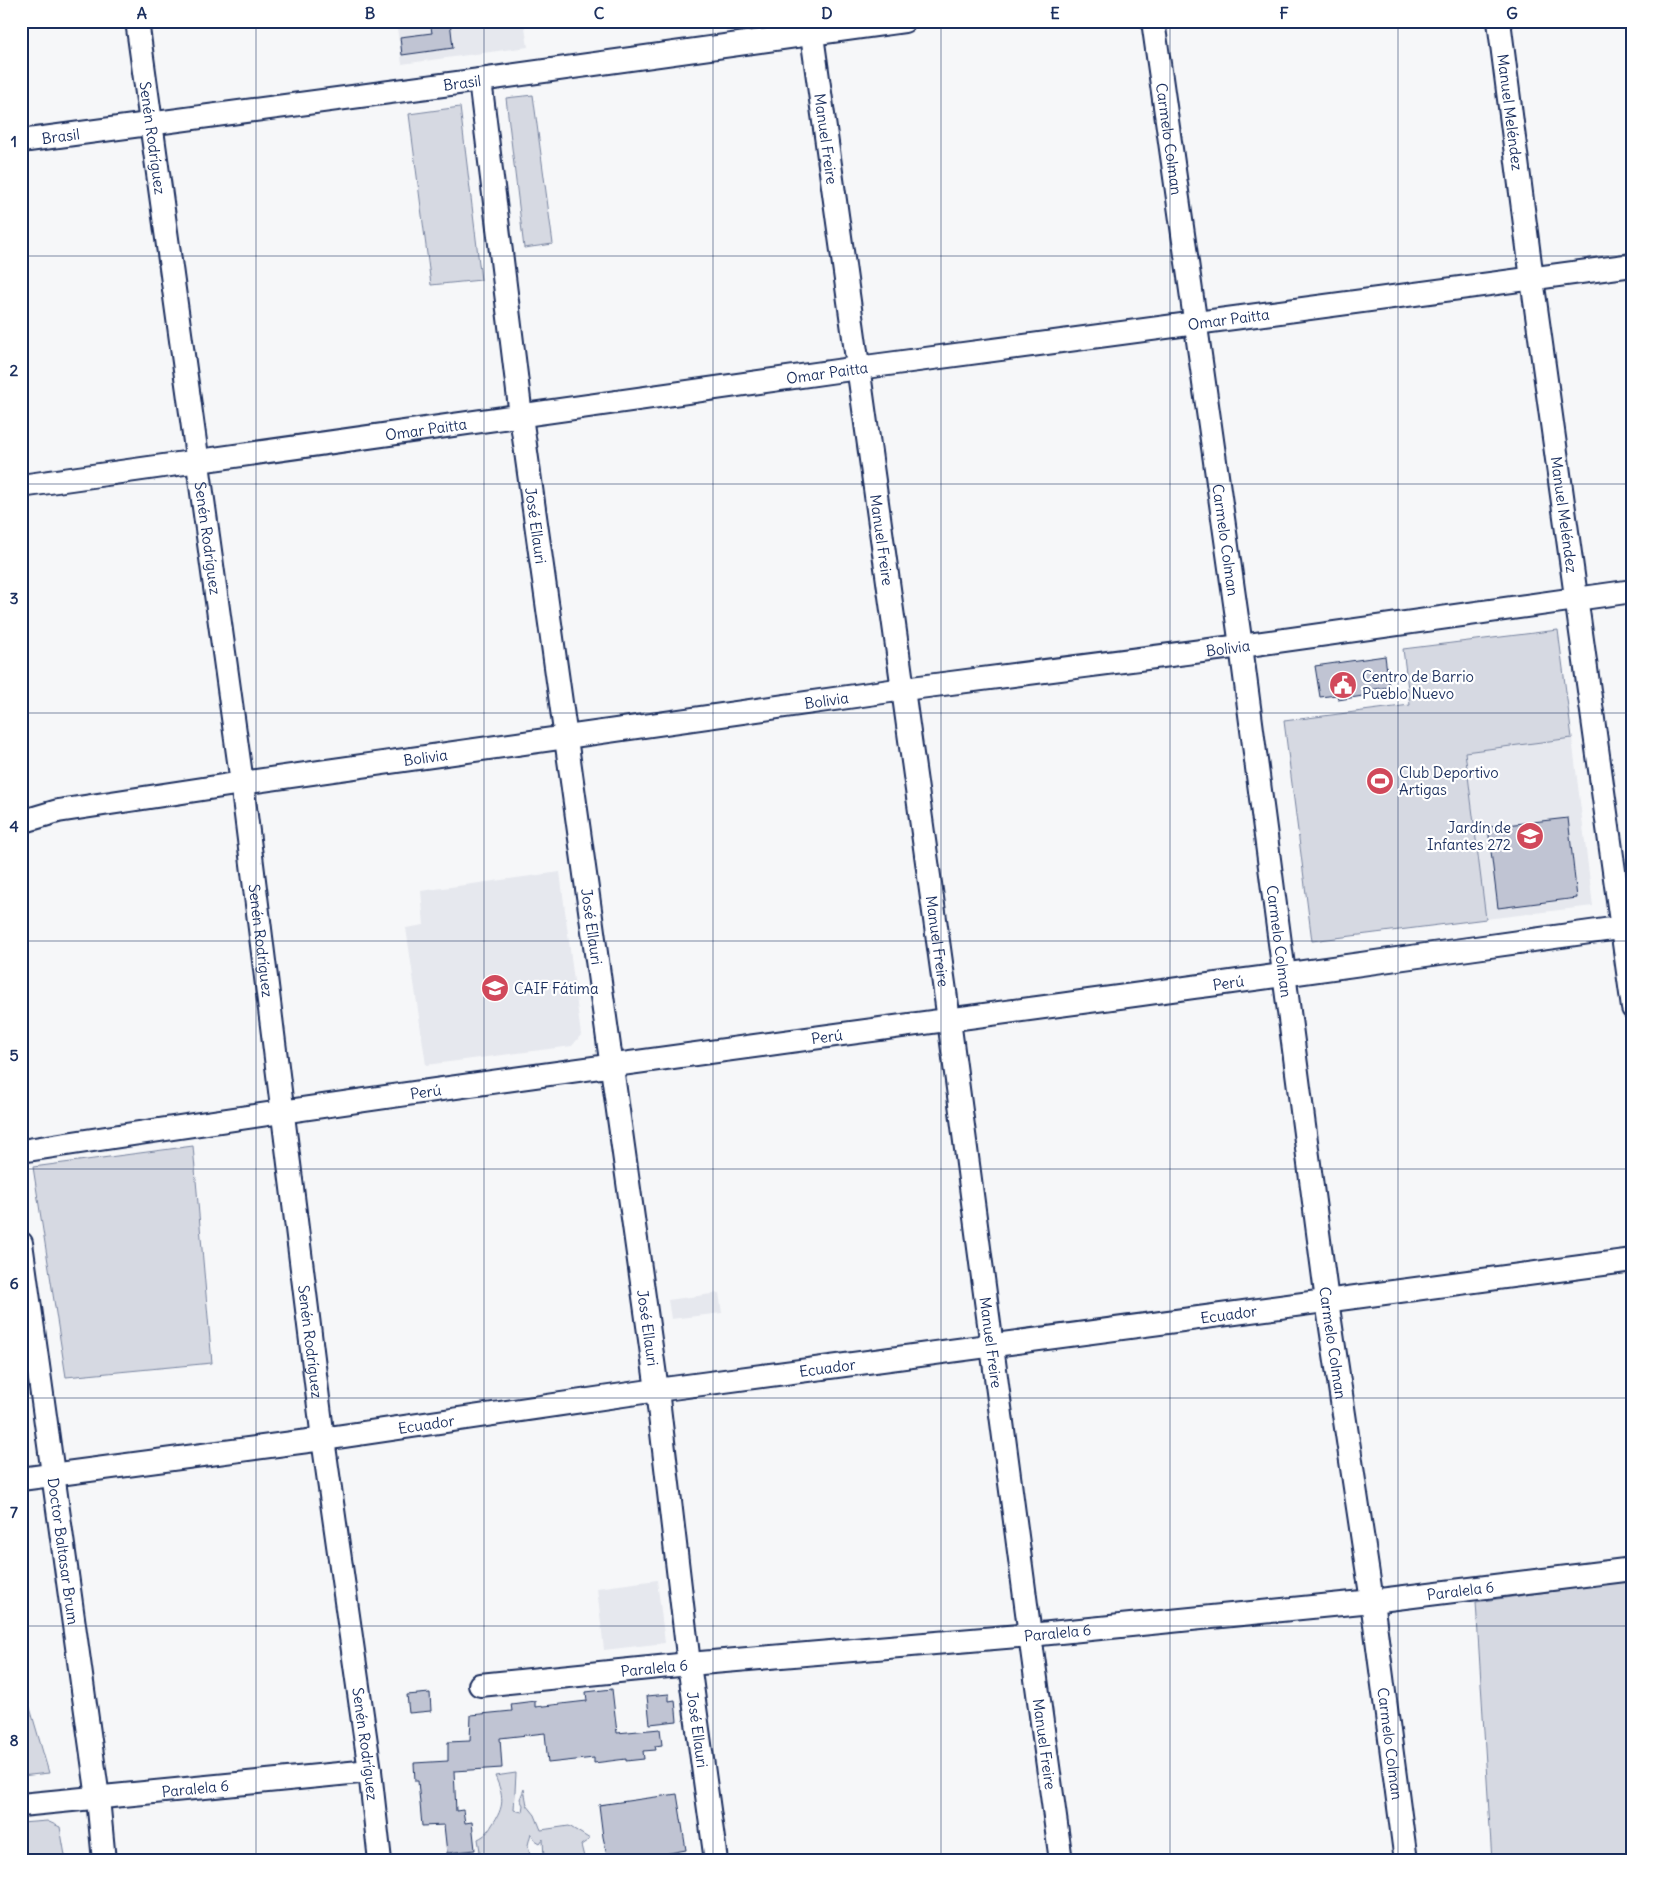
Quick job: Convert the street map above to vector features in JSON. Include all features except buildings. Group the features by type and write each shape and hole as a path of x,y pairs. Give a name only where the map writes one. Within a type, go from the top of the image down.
{"street":[{"name":"Senén Rodríguez","path":"138,21 242,783 323,1439 370,1771 380,1861"},
{"name":"Brasil","path":"21,141 480,80 811,27 904,21"},
{"name":"Carmelo Colman","path":"1153,21 1241,646 1327,1300 1372,1601 1406,1861"},
{"name":"Manuel Meléndez","path":"1499,21 1576,598 1627,927 1633,1008"},
{"name":"Manuel Freire","path":"811,27 904,689 1030,1635 1062,1861"},
{"name":"José Ellauri","path":"480,80 521,416 657,1390 689,1664 716,1861"},
{"name":"Omar Paitta","path":"21,486 858,368 1633,265"},
{"name":"Bolivia","path":"21,822 58,811 242,783 904,689 1241,646 1633,591"},
{"name":"Perú","path":"21,1151 282,1111 1627,927"},
{"name":"Doctor Baltasar Brum","path":"21,1242 98,1798 104,1861"},
{"name":"Ecuador","path":"21,1479 323,1439 657,1390 1633,1260"},
{"name":"Paralela 6","path":"480,1685 689,1664 1030,1635 1372,1601 1633,1569"},
{"name":"Paralela 6","path":"21,1805 370,1771"}],"shaded area":[{"path":"396,21 524,21 528,47 402,64"},
{"path":"533,95 553,244 524,248 506,98"},
{"path":"460,107 481,280 431,285 409,114"},
{"path":"1558,630 1572,738 1465,752 1486,919 1312,941 1284,721 1410,705 1403,649"},
{"name":"Jardín de Infantes 272","path":"1572,738 1593,906 1486,919 1465,752"},
{"name":"CAIF Fátima","path":"560,872 581,1035 572,1046 426,1065 406,928 424,925 421,891"},
{"path":"193,1146 212,1363 66,1377 33,1167"},
{"path":"719,1293 722,1313 671,1319 668,1300"},
{"path":"657,1580 665,1643 604,1650 597,1588"},
{"path":"1633,1580 1633,1861 1492,1861 1476,1602"},
{"path":"21,1677 49,1773 21,1776"},
{"path":"516,1773 514,1810 522,1812 523,1805 520,1799 524,1789 527,1805 535,1815 541,1830 569,1826 590,1839 581,1845 584,1857 590,1861 540,1861 544,1859 543,1839 540,1843 535,1840 531,1833 528,1845 531,1861 476,1861 472,1856 480,1851 478,1839 488,1831 501,1807 500,1790 495,1776"},
{"path":"47,1821 60,1827 66,1861 21,1861 21,1823"}],"place":[{"name":"Centro de Barrio Pueblo Nuevo","path":"1343,685"},
{"name":"Club Deportivo Artigas","path":"1380,781"},
{"name":"Jardín de Infantes 272","path":"1530,836"},
{"name":"CAIF Fátima","path":"495,988"}]}
